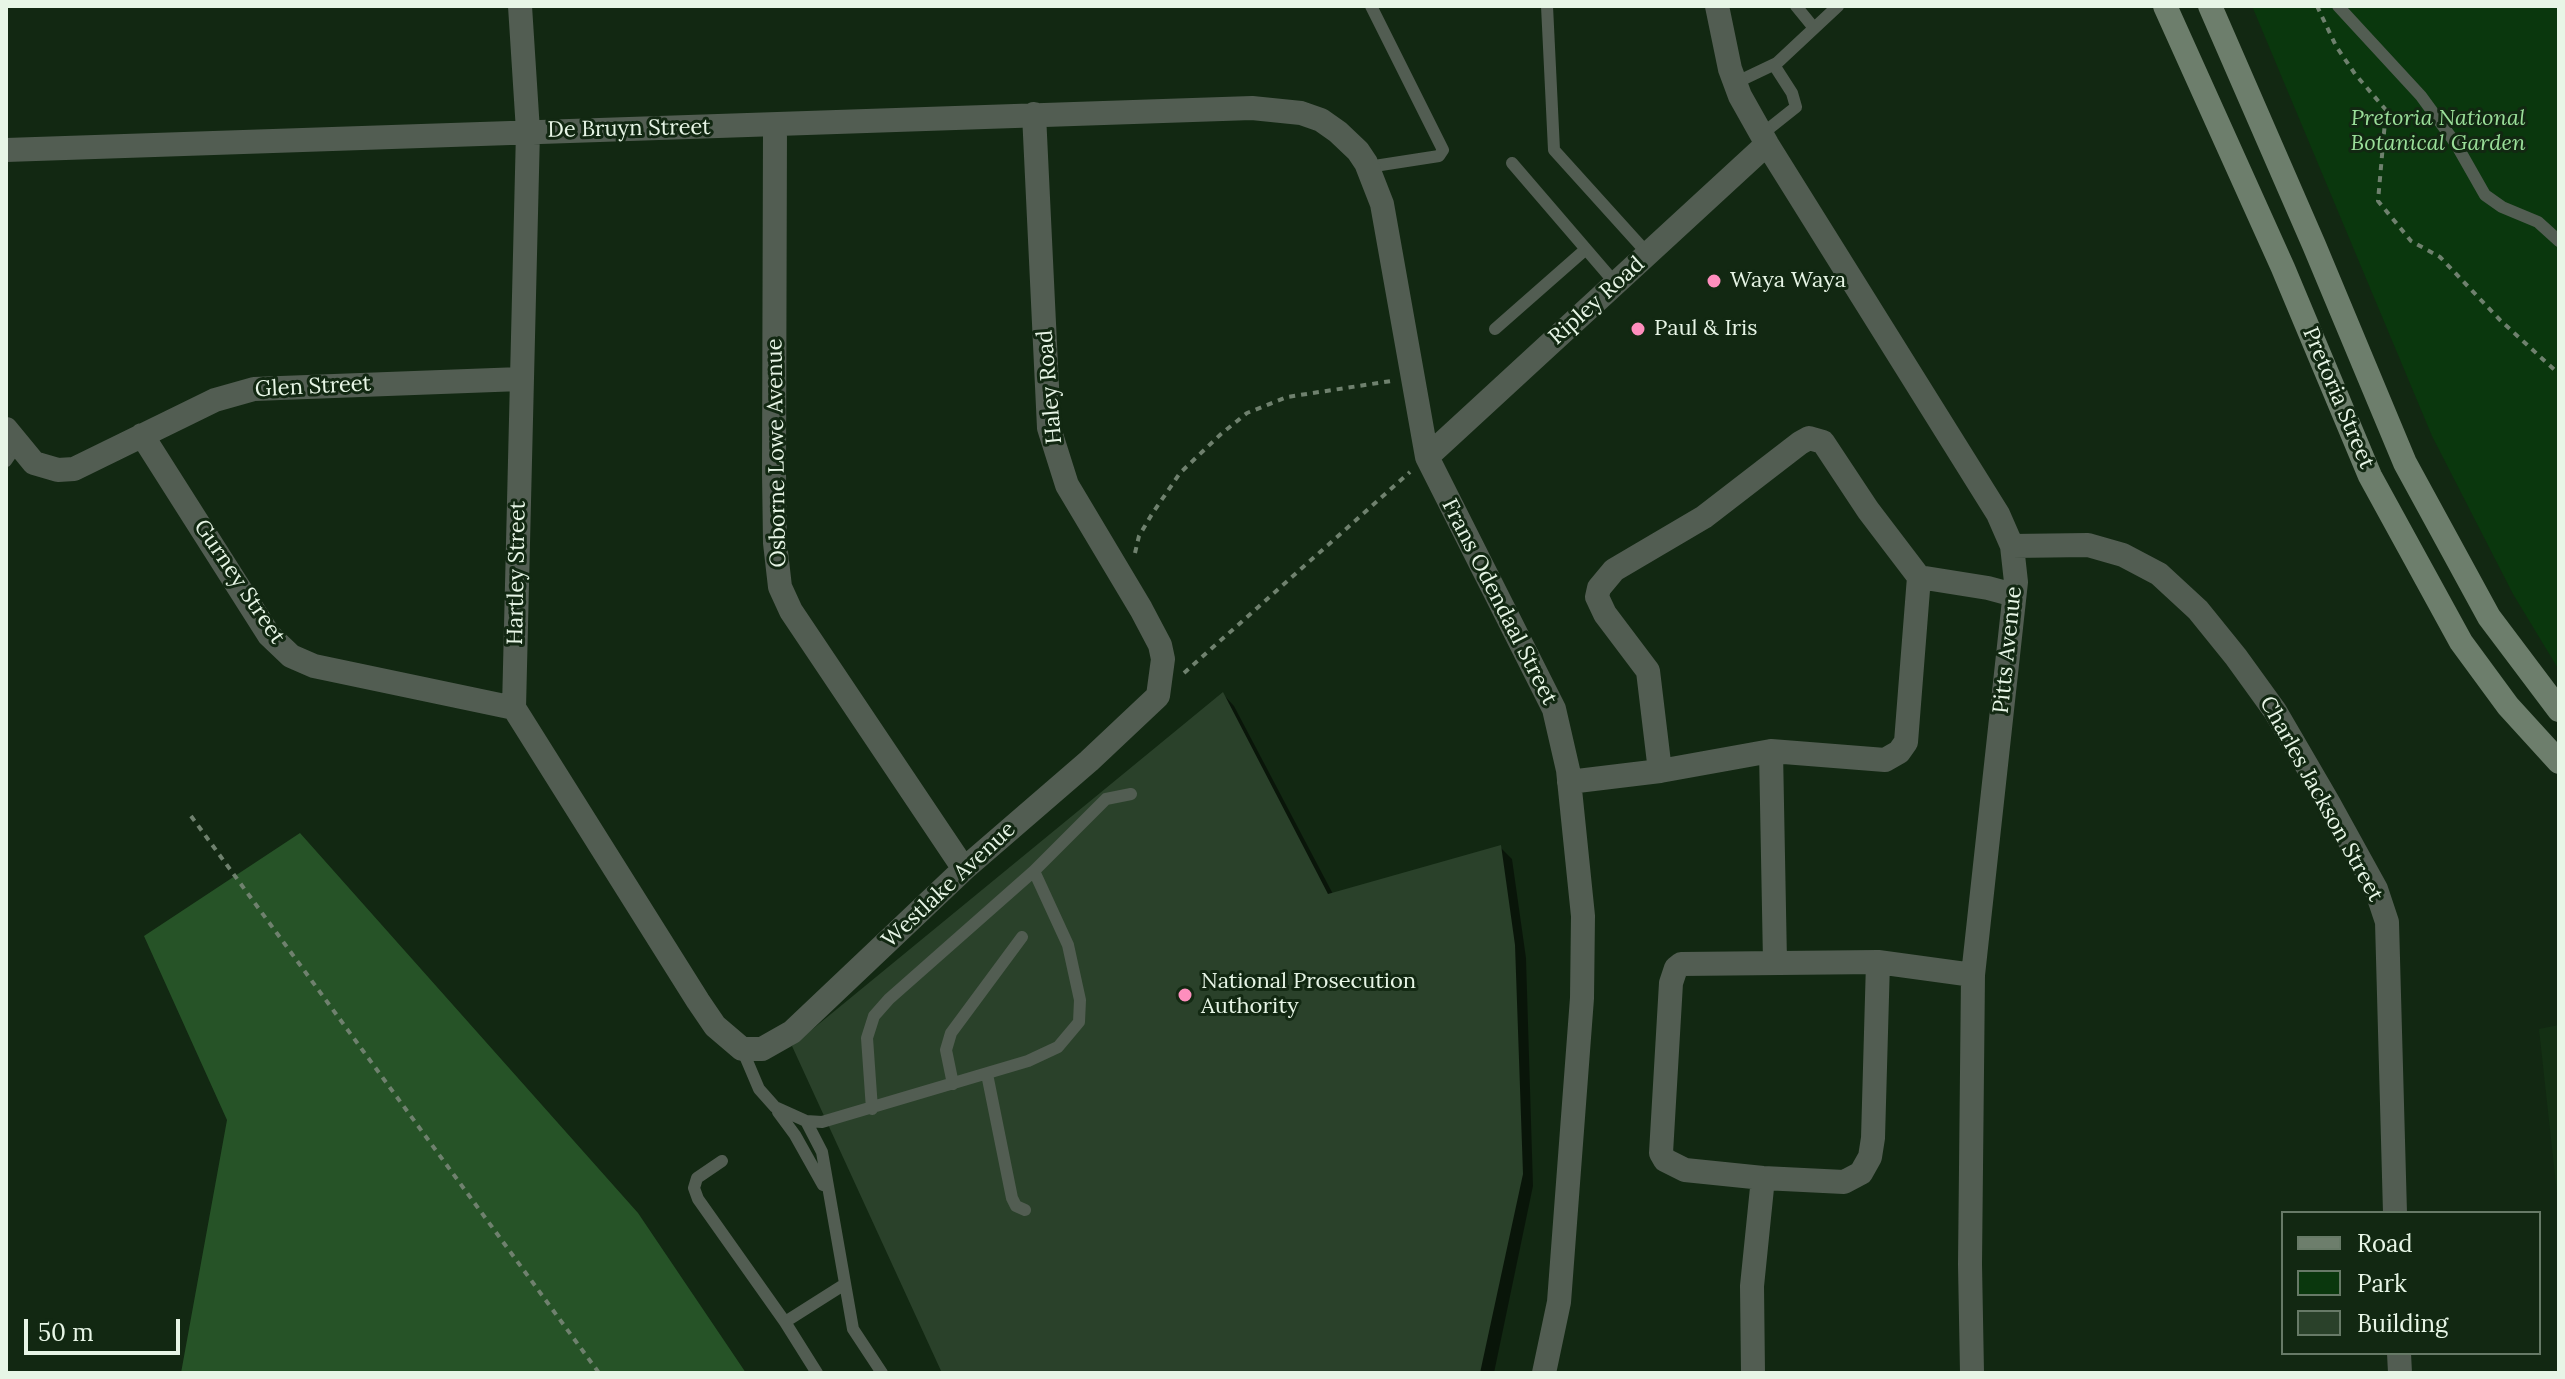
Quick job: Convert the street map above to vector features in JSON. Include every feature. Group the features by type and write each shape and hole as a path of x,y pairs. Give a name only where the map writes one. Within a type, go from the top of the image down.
{"main road":[{"name":"Pretoria Street","path":"2165,6 2283,268 2370,476 2461,642 2508,706 2559,762"},
{"name":"Pretoria Street","path":"2210,6 2405,463 2489,617 2559,710"}],"street":[{"name":"Hartley Street","path":"514,708 528,131 520,6"},
{"name":"Pitts Avenue","path":"1717,6 1735,83 1764,139 1998,514 2012,546 2016,582 1973,975 1972,1373"},
{"name":"De Bruyn Street","path":"6,150 1252,108"},
{"name":"Frans Odendaal Street","path":"1252,108 1281,109 1321,120 1348,141 1368,167 1382,204 1427,457 1554,709 1569,782 1583,916 1582,998 1559,1302 1544,1373"},
{"name":"Haley Road","path":"1034,114 1049,428 1067,485 1160,645 1163,659 1158,696"},
{"name":"Osborne Lowe Avenue","path":"775,126 774,474 775,543 780,587 791,611 964,869"},
{"name":"Ripley Road","path":"1427,457 1648,254 1764,139"},
{"name":"Glen Street","path":"10,445 34,463 58,470 74,469 215,400 254,389 521,379"},
{"name":"Gurney Street","path":"142,435 269,635 291,656 314,666 514,708"},
{"path":"1569,782 1660,771 1771,751 1885,760 1899,752 1906,742 1919,577 1868,510 1823,442 1809,438 1704,517 1614,570 1603,580 1597,597 1605,614 1648,671 1660,771"},
{"name":"Charles Jackson Street","path":"2012,546 2088,545 2123,555 2159,574 2198,610 2236,657 2275,711 2328,802 2376,889 2387,922 2395,1211"},
{"path":"1919,577 2014,595"},
{"name":"Westlake Avenue","path":"752,1049 792,1032 964,869 1158,696"},
{"path":"514,708 715,1026 752,1049"},
{"path":"1771,751 1775,962"},
{"path":"1878,962 1873,1138 1868,1163 1861,1173 1844,1182 1763,1178 1685,1170 1672,1165 1661,1153 1670,992 1674,972 1681,964 1878,962 1973,975"},
{"path":"1753,1373 1752,1286 1763,1178"}],"lane":[{"path":"1368,167 1439,156 1443,150 1371,6"},
{"path":"1547,6 1554,150 1648,254"},
{"path":"1796,6 1814,28"},
{"path":"1735,83 1774,65 1838,6"},
{"path":"2338,6 2421,96 2456,144 2485,195 2502,207 2538,222 2559,241"},
{"path":"1764,139 1796,107 1792,93 1774,65"},
{"path":"1512,163 1616,284"},
{"path":"1495,329 1586,249"},
{"path":"872,1109 867,1038 874,1016 889,999 1034,871 1106,799 1131,794"},
{"path":"775,1107 806,1121 822,1122 1048,1053 1070,1035 1079,1022 1080,1000 1068,945 1034,871"},
{"path":"953,1084 946,1050 951,1033 1022,937"},
{"path":"752,1049 759,1089 795,1135 827,1191"},
{"path":"987,1074 1012,1198 1016,1206 1025,1210"},
{"path":"806,1121 822,1152 853,1329 882,1373"},
{"path":"722,1161 697,1178 694,1188 698,1199 817,1373"},
{"path":"785,1322 845,1284"}],"path":[{"path":"2317,6 2348,65 2386,110 2378,201 2411,241 2440,257 2500,320 2559,374"},
{"path":"1127,585 1139,536 1161,498 1180,473 1234,422 1275,400 1413,377"},
{"path":"1158,696 1427,457"},
{"path":"191,816 599,1373"}],"shaded area":[{"path":"300,833 638,1213 746,1373 181,1373 227,1120 144,936"},
{"path":"2559,1025 2559,1212 2539,1029"}],"green space":[{"name":"Pretoria National Botanical Garden","path":"2252,6 2559,6 2559,670 2513,594 2432,436"}],"building":[{"name":"National Prosecution Authority","path":"1223,692 1328,894 1501,845 1515,945 1523,1174 1480,1373 942,1373 792,1046"}],"place":[{"name":"Waya Waya","path":"1714,281"},
{"name":"Paul & Iris","path":"1638,329"},
{"name":"National Prosecution Authority","path":"1185,995"}]}
